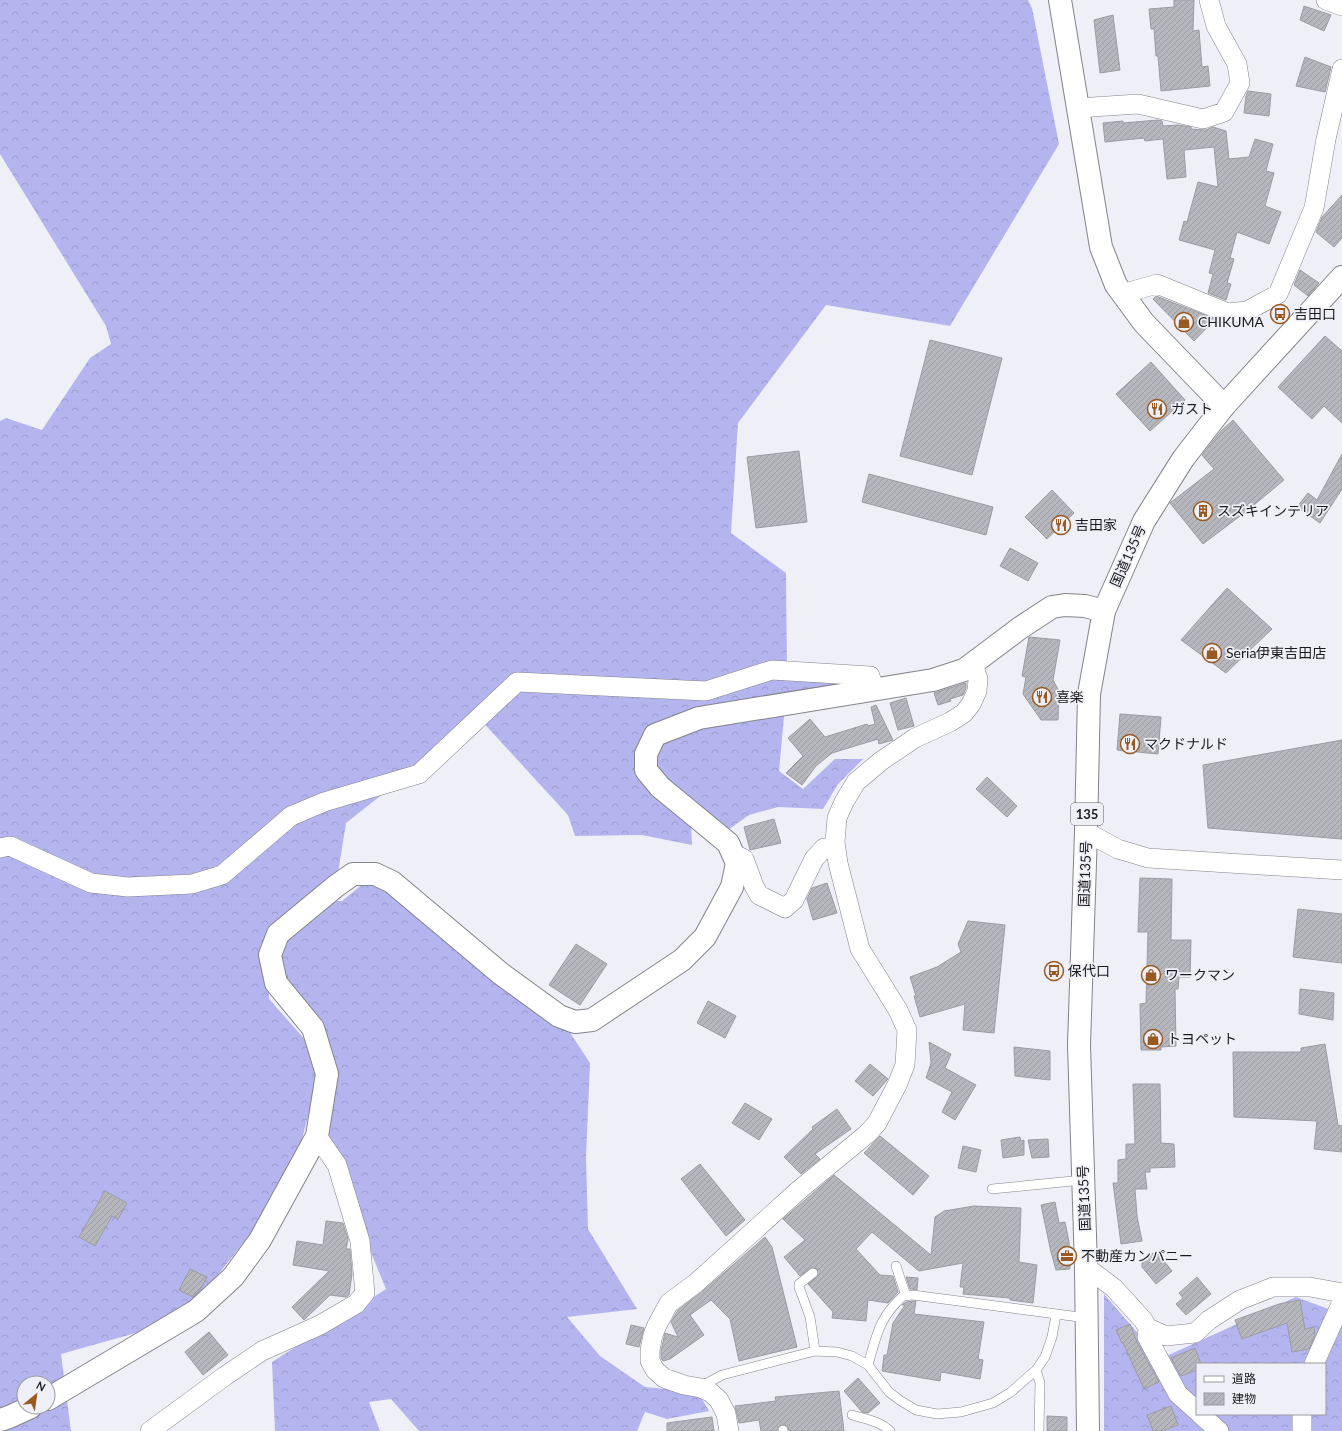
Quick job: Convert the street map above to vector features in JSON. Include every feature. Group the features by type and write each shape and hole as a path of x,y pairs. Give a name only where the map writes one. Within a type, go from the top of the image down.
{"main road":[{"path":"1060,0 1101,247 1116,285 1144,323 1224,406"},
{"name":"国道135号","path":"1088,1431 1086,1267 1079,1045 1089,694 1104,611 1144,521 1183,459 1224,406 1342,277"},
{"path":"56,1394 196,1311 233,1277 260,1240 317,1136 327,1074 313,1028 276,983 270,955 278,934 336,886 353,874 375,874 392,882 500,973 558,1016 576,1022 592,1020 682,960 705,937 732,887 737,863 728,843 660,787 646,770 646,754 655,735 699,718 933,680 964,670 1020,628 1052,607 1065,605 1079,606 1104,611"},
{"path":"0,1420 16,1414"}],"street":[{"path":"1077,108 1138,104 1202,119 1224,112 1240,83 1237,64 1216,26 1209,0"},
{"path":"1326,0 1342,6"},
{"path":"1122,294 1157,284 1228,313 1246,311 1278,294 1314,208 1326,139 1342,69"},
{"path":"729,1431 726,1414 719,1400 710,1392 699,1387 684,1385 664,1378 655,1370 650,1361 650,1350 653,1335 669,1303 696,1283 798,1190 867,1134 877,1123 896,1085 905,1065 907,1030 898,1010 860,950 835,847 837,818 844,802 856,782 880,761 915,738 964,714 977,691 978,679 973,664"},
{"path":"0,848 10,846 91,883 113,886 128,887 192,884 222,875 291,816 324,802 419,774 517,682 706,691 772,670 870,676 875,690"},
{"path":"1086,832 1118,849 1148,858 1342,870"},
{"path":"732,853 744,859 759,895 785,908 794,900 814,859 824,848 835,847"},
{"path":"150,1431 225,1376 262,1352 320,1325 356,1304 365,1293 360,1242 337,1165 317,1136"},
{"path":"1086,1267 1114,1288 1143,1320 1148,1328 1166,1336 1195,1333 1209,1320 1240,1300 1272,1287 1310,1287 1342,1294"},
{"path":"1314,1363 1342,1302"},
{"path":"1148,1328 1147,1337 1178,1394 1196,1410"},
{"path":"1201,1415 1219,1431"},
{"path":"1302,1415 1302,1431"}],"lane":[{"path":"992,1189 1083,1180"},
{"path":"896,1266 906,1296"},
{"path":"813,1273 800,1284 799,1287 810,1317 814,1351"},
{"path":"868,1365 881,1322 897,1301 904,1296 913,1295 1087,1318"},
{"path":"699,1387 722,1375 814,1351 837,1352 852,1356 868,1365 889,1392 900,1401 916,1410 937,1414 961,1412 993,1403 1011,1392 1036,1370 1045,1357 1052,1337 1056,1315"},
{"path":"1036,1370 1040,1383 1039,1431"},
{"path":"852,1416 873,1421 890,1431"}],"green space":[{"path":"0,0 1028,0 1032,8 1059,144 950,326 826,305 738,423 731,533 786,573 787,670 847,683 786,695 779,771 803,789 835,759 863,759 838,784 823,809 778,807 749,815 728,830 691,823 692,845 642,835 575,836 568,815 479,718 346,823 336,886 318,901 342,901 375,874 559,1016 590,1063 586,1157 588,1229 637,1309 567,1317 600,1356 645,1387 698,1392 709,1411 667,1419 645,1412 637,1431 419,1431 391,1399 369,1402 380,1431 275,1431 272,1362 386,1289 344,1187 317,1136 332,1055 276,983 267,939 269,999 323,1060 290,1184 182,1320 61,1354 71,1431 0,1431 0,421 6,418 42,430 90,358 111,344 106,326 0,154"},
{"path":"1104,1294 1160,1359 1296,1297 1342,1314 1342,1431 1104,1431"}],"building":[{"path":"1174,0 1194,0 1193,31 1199,30 1202,67 1208,66 1210,86 1161,91 1158,56 1156,56 1154,29 1151,29 1149,9 1174,7"},
{"path":"1304,6 1331,15 1324,31 1300,20"},
{"path":"1113,15 1120,70 1100,73 1094,20"},
{"path":"1305,57 1331,67 1325,92 1296,86"},
{"path":"1248,91 1271,94 1269,116 1244,113"},
{"path":"1162,121 1163,126 1178,125 1191,127 1191,129 1206,130 1213,127 1226,131 1229,159 1249,157 1255,139 1273,144 1266,171 1274,173 1265,206 1281,212 1269,244 1237,232 1230,258 1234,259 1227,283 1231,284 1226,300 1208,293 1213,274 1209,273 1215,250 1179,240 1184,221 1187,222 1198,182 1218,187 1214,147 1184,150 1186,177 1167,179 1163,139 1145,141 1144,138 1105,142 1103,123"},
{"path":"1342,195 1342,238 1334,247 1316,232 1322,217"},
{"path":"1300,270 1319,283 1308,296 1294,285"},
{"path":"1156,296 1215,319 1194,341 1153,299"},
{"path":"1325,336 1342,351 1342,423 1324,406 1312,419 1278,387"},
{"path":"930,340 1002,358 972,475 900,456"},
{"path":"1151,362 1185,400 1150,431 1116,394"},
{"path":"1233,420 1284,480 1248,510 1203,544 1170,503 1214,469 1202,455 1221,431"},
{"path":"799,451 807,522 756,528 747,457"},
{"path":"1342,454 1342,489 1320,523 1297,507 1308,493 1317,500"},
{"path":"869,474 993,507 986,535 862,502"},
{"path":"1052,490 1074,513 1047,539 1025,517"},
{"path":"1010,548 1038,563 1028,581 1000,566"},
{"path":"1227,588 1272,629 1226,673 1181,640"},
{"path":"1029,637 1060,640 1053,680 1059,691 1058,720 1041,720 1023,694 1026,677 1022,676"},
{"path":"966,683 966,688 963,695 938,705 934,693"},
{"path":"906,698 914,726 898,730 890,703"},
{"path":"876,705 893,740 879,744 878,739 832,753 816,766 802,785 786,773 803,756 788,738 810,719 825,737 867,724 868,726 875,724 871,707"},
{"path":"1120,714 1161,717 1158,754 1117,750"},
{"path":"1342,740 1342,839 1208,828 1203,765"},
{"path":"987,777 1017,806 1007,817 976,789"},
{"path":"774,819 781,843 750,850 744,827"},
{"path":"1140,878 1172,879 1171,940 1191,940 1190,977 1179,977 1178,989 1175,989 1176,1046 1161,1047 1161,1050 1141,1050 1140,1004 1146,1003 1148,932 1138,932"},
{"path":"827,883 837,913 813,920 807,899 812,888"},
{"path":"1298,909 1342,914 1342,963 1293,957"},
{"path":"968,921 1005,925 994,1033 963,1030 965,1004 920,1017 914,996 916,996 910,977 937,967 961,952 958,944"},
{"path":"576,944 607,964 580,1005 549,985"},
{"path":"1300,989 1334,993 1333,1020 1299,1014"},
{"path":"708,1001 736,1016 725,1038 697,1023"},
{"path":"929,1042 951,1054 945,1068 976,1085 955,1120 942,1112 952,1092 926,1078 931,1063"},
{"path":"1325,1044 1338,1125 1342,1126 1342,1152 1314,1149 1317,1121 1234,1117 1233,1052 1301,1052 1301,1048"},
{"path":"1014,1047 1050,1051 1050,1080 1015,1076"},
{"path":"870,1064 888,1079 873,1096 855,1081"},
{"path":"1133,1084 1160,1084 1161,1143 1174,1144 1175,1167 1150,1168 1150,1172 1145,1172 1147,1189 1135,1189 1137,1216 1142,1241 1121,1244 1113,1183 1118,1183 1118,1160 1126,1159 1126,1144 1135,1144"},
{"path":"745,1103 772,1119 759,1140 732,1123"},
{"path":"837,1109 851,1129 815,1154 820,1159 801,1174 784,1157 813,1129 812,1127"},
{"path":"880,1136 929,1176 913,1195 864,1153"},
{"path":"1020,1137 1021,1141 1024,1140 1024,1155 1003,1158 1001,1140"},
{"path":"1048,1139 1049,1157 1032,1158 1028,1140"},
{"path":"963,1146 981,1150 976,1172 958,1168"},
{"path":"700,1164 745,1220 726,1236 681,1179"},
{"path":"834,1175 931,1255 935,1217 944,1211 974,1206 1021,1208 1019,1262 1037,1265 1033,1303 1010,1300 1010,1298 963,1294 964,1287 960,1287 963,1263 919,1271 872,1232 856,1249 880,1275 893,1276 898,1292 888,1303 868,1300 866,1321 832,1318 833,1312 808,1284 818,1276 817,1269 812,1267 800,1276 784,1257 805,1240 783,1219"},
{"path":"105,1191 127,1203 118,1219 112,1216 95,1246 79,1237"},
{"path":"1055,1202 1059,1223 1065,1222 1069,1242 1070,1269 1056,1270 1051,1252 1041,1205"},
{"path":"326,1221 343,1223 348,1239 346,1249 350,1249 352,1274 349,1295 346,1297 330,1295 304,1320 292,1307 329,1271 293,1265 297,1241 323,1245"},
{"path":"765,1237 772,1247 797,1347 739,1361 730,1319 711,1300 690,1315 704,1335 670,1359 663,1361 661,1358 661,1351 665,1333 678,1337 671,1322 678,1310 703,1291"},
{"path":"1156,1251 1172,1271 1156,1284 1142,1267 1142,1262"},
{"path":"190,1269 207,1277 200,1290 193,1297 179,1290"},
{"path":"906,1277 918,1278 917,1290 910,1289"},
{"path":"1197,1277 1211,1294 1186,1315 1176,1304 1183,1298 1179,1293"},
{"path":"1300,1300 1305,1329 1314,1327 1315,1335 1309,1349 1292,1352 1287,1323 1242,1339 1235,1320 1279,1304"},
{"path":"916,1301 914,1314 984,1322 978,1359 983,1360 980,1379 941,1372 940,1381 882,1371 884,1355 887,1355 893,1323 905,1305 902,1305 906,1302"},
{"path":"1130,1324 1137,1342 1159,1382 1144,1389 1116,1330"},
{"path":"631,1325 644,1328 639,1347 626,1344"},
{"path":"209,1332 228,1355 203,1375 185,1352"},
{"path":"1195,1348 1201,1363 1196,1363 1196,1370 1181,1376 1171,1358"},
{"path":"858,1378 880,1403 868,1413 862,1412 844,1391"},
{"path":"839,1391 844,1431 789,1431 788,1427 783,1424 778,1427 777,1431 761,1431 759,1420 739,1423 735,1406 776,1401 775,1397"},
{"path":"1171,1406 1178,1425 1162,1431 1153,1431 1147,1415"},
{"path":"1047,1416 1067,1417 1067,1431 1047,1431"},
{"path":"712,1417 714,1431 667,1431 667,1423"}],"place":[{"name":"吉田口","path":"1280,314"},
{"name":"CHIKUMA","path":"1184,322"},
{"name":"ガスト","path":"1157,409"},
{"name":"スズキインテリア","path":"1203,511"},
{"name":"吉田家","path":"1061,525"},
{"name":"Seria伊東吉田店","path":"1212,653"},
{"name":"喜楽","path":"1042,697"},
{"name":"マクドナルド","path":"1130,744"},
{"name":"保代口","path":"1054,971"},
{"name":"ワークマン","path":"1151,975"},
{"name":"トヨペット","path":"1153,1039"},
{"name":"不動産カンパニー","path":"1067,1256"}]}
